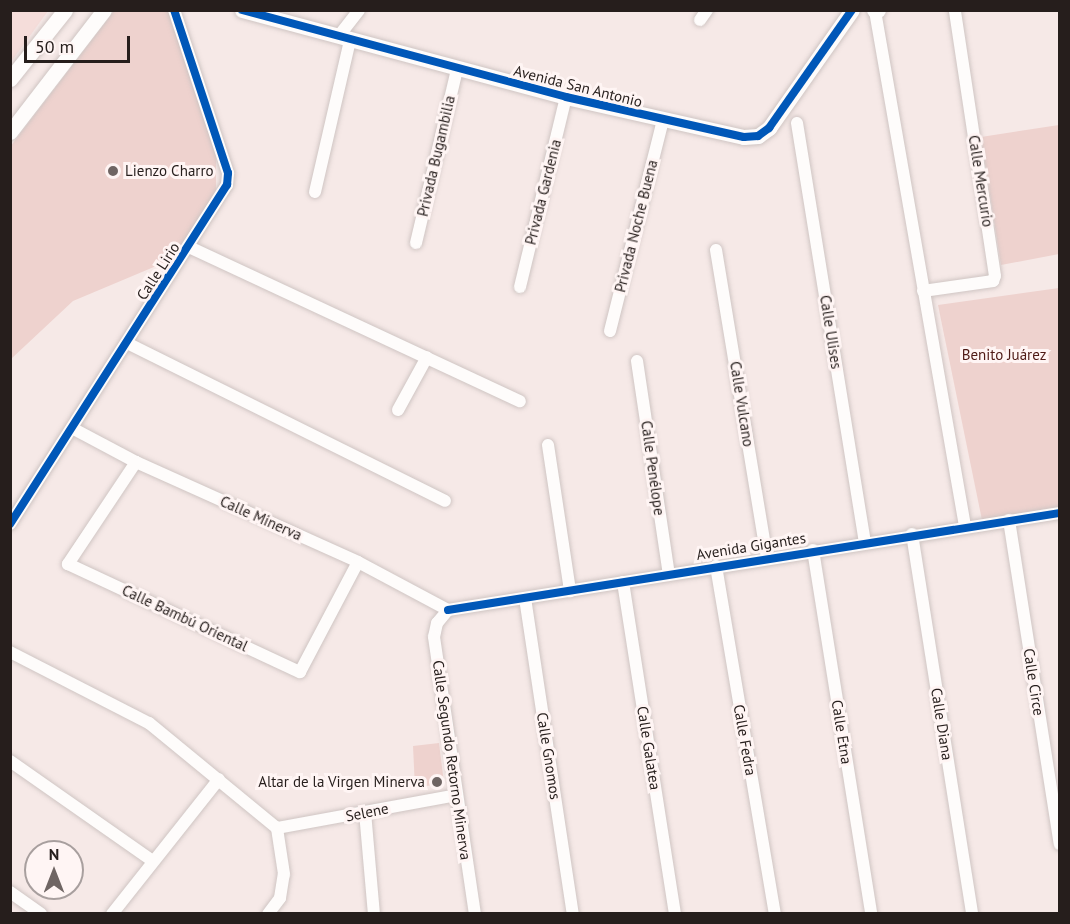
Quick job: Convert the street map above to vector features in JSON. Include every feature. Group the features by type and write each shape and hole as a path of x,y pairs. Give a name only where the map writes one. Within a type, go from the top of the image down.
{"street":[{"path":"10,79 65,10"},
{"path":"10,132 105,10"},
{"name":"Calle Lirio","path":"10,524 189,248 229,179 174,10"},
{"name":"Avenida San Antonio","path":"242,10 566,97 744,137 758,136 769,128 852,10"},
{"path":"315,192 344,39 359,10"},
{"name":"Calle Mercurio","path":"923,291 993,281 995,276 954,10"},
{"path":"876,11 965,526"},
{"name":"Privada Bugambilia","path":"416,243 457,69"},
{"name":"Privada Gardenia","path":"519,287 566,97"},
{"name":"Privada Noche Buena","path":"610,331 663,120"},
{"name":"Calle Ulises","path":"797,123 865,542"},
{"path":"189,248 520,401"},
{"name":"Calle Vulcano","path":"716,250 767,557"},
{"path":"127,343 445,501"},
{"path":"398,410 427,357"},
{"name":"Calle Penélope","path":"637,361 669,574"},
{"name":"Calle Minerva","path":"72,428 136,462 358,562 448,610"},
{"path":"548,445 570,591"},
{"name":"Calle Bambú Oriental","path":"136,462 68,564 300,672 358,562"},
{"name":"Avenida Gigantes","path":"448,610 767,557 1059,513"},
{"name":"Calle Circe","path":"1008,520 1059,844"},
{"name":"Calle Diana","path":"912,534 972,914"},
{"name":"Calle Etna","path":"813,550 871,914"},
{"name":"Calle Fedra","path":"716,566 775,914"},
{"name":"Calle Galatea","path":"623,582 675,914"},
{"name":"Calle Gnomos","path":"525,598 573,914"},
{"name":"Calle Segundo Retorno Minerva","path":"448,610 437,623 434,637 456,795 476,914"},
{"path":"10,652 149,723 277,828 284,874 280,898 268,914"},
{"path":"10,761 153,861"},
{"path":"112,914 219,779"},
{"name":"Selene","path":"277,828 456,795"},
{"path":"365,812 374,914"},
{"path":"10,892 41,914"}],"shaded area":[{"path":"10,11 48,11 11,62"}],"green space":[{"name":"Lienzo Charro","path":"114,11 172,11 216,145 216,194 180,256 73,301 11,359 10,147"},
{"path":"1059,125 1059,254 1001,265 981,137"},
{"name":"Benito Juárez","path":"1059,288 1059,509 982,520 938,305"},
{"path":"439,743 444,783 415,788 413,746"}],"cycle path":[{"path":"10,524 227,185 228,173 174,10"},
{"path":"242,10 566,97 744,137 758,136 769,128 852,10"},
{"path":"448,610 1060,513"}],"place":[{"name":"Lienzo Charro","path":"113,171"},
{"name":"Altar de la Virgen Minerva","path":"437,782"}]}
